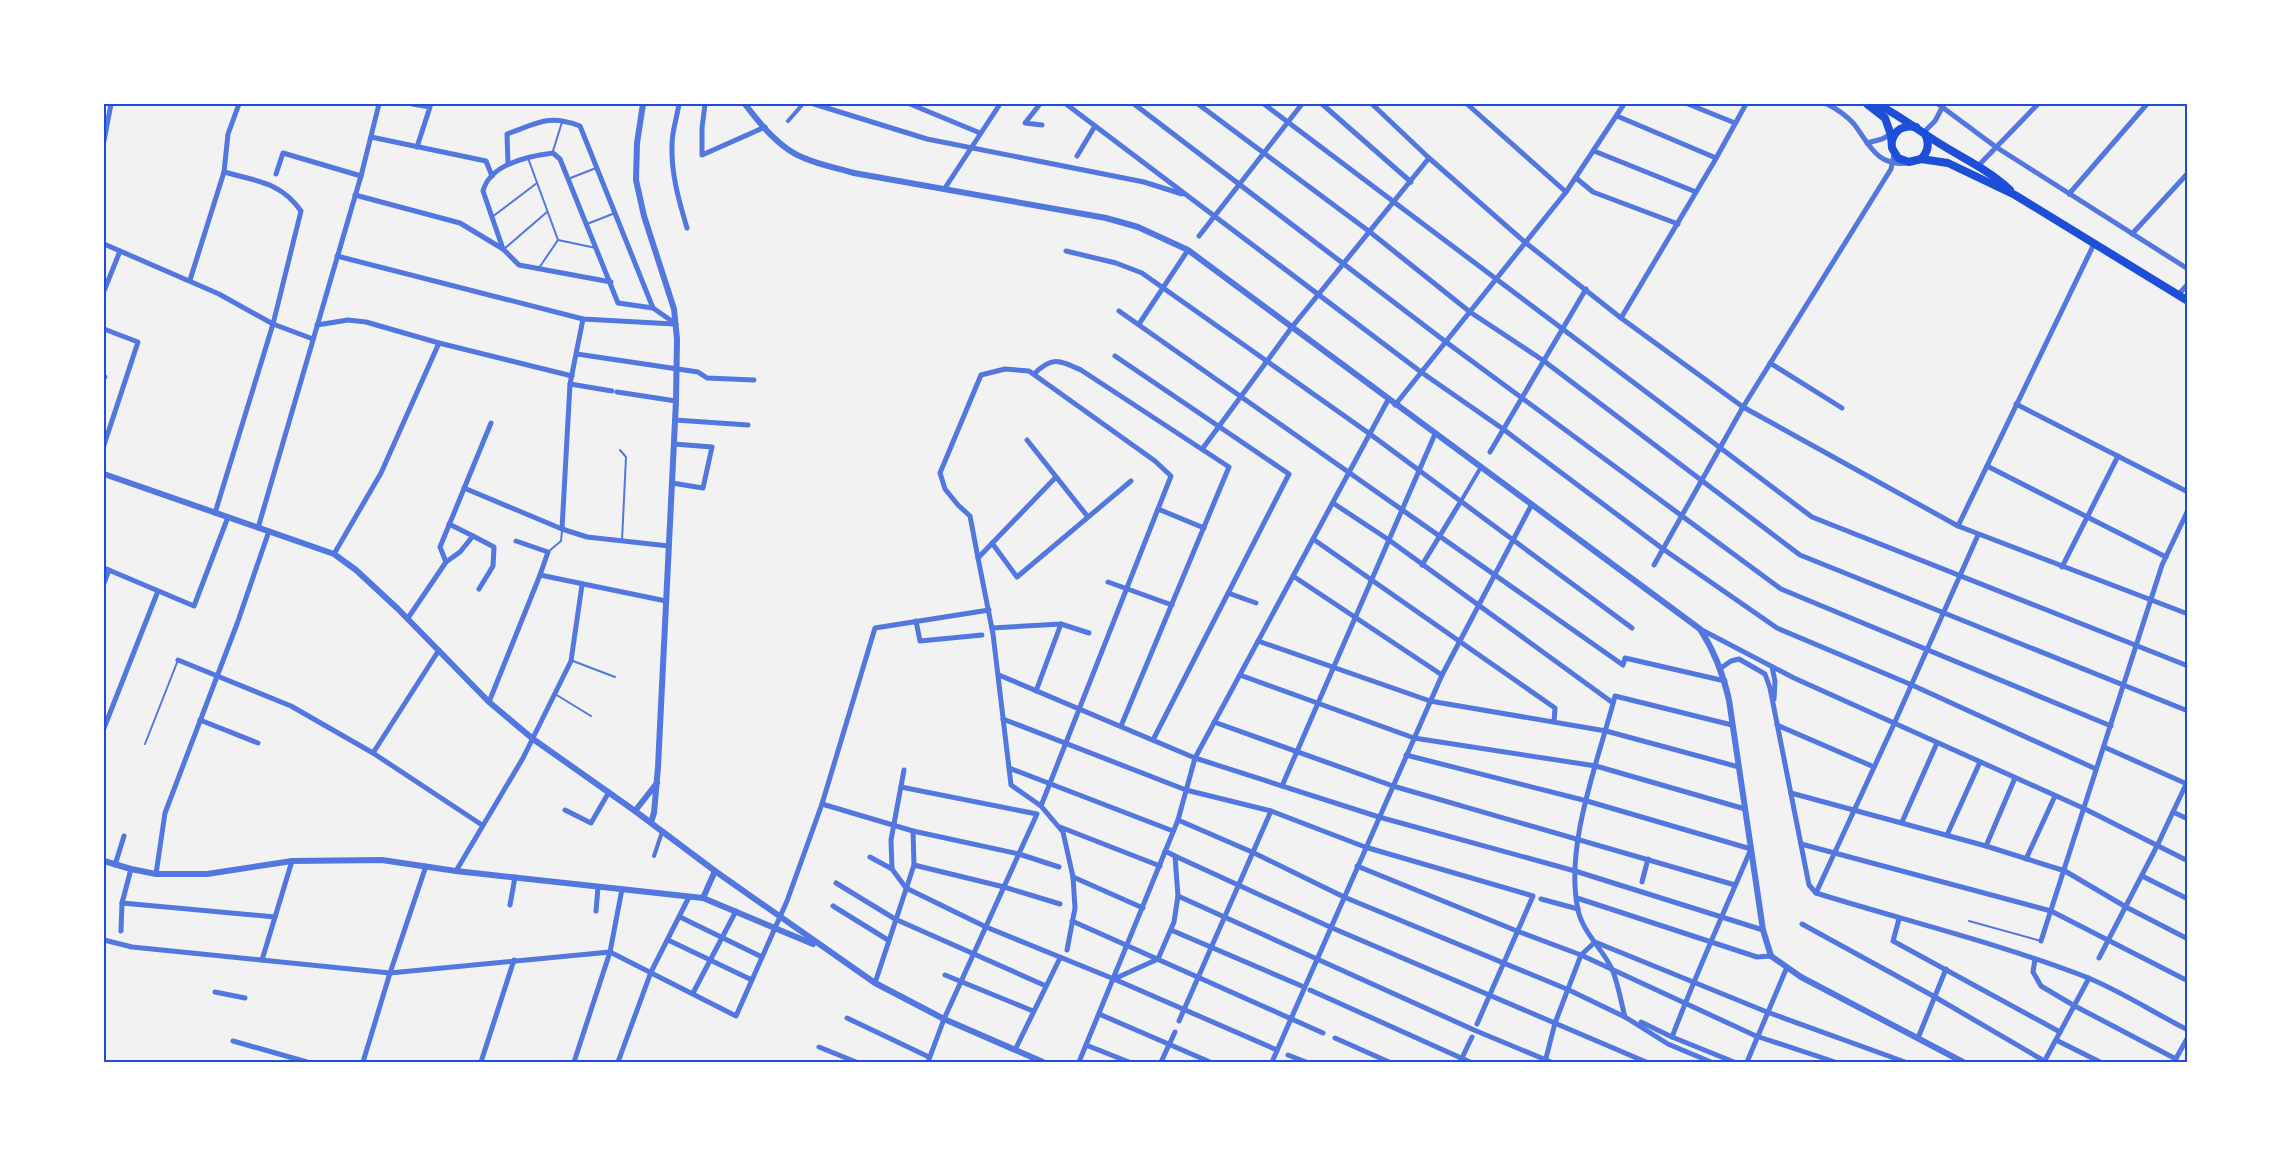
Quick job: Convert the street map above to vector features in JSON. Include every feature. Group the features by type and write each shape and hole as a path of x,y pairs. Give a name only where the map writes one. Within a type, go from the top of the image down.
{"main road":[{"path":"1867,104 1884,118 1893,136 1894,154 1903,161 1921,159 1948,163 2015,195 2187,301"},
{"path":"1877,104 1997,178 2015,195"},
{"path":"1893,136 1907,126 1923,132 1928,145 1921,159"}],"street":[{"path":"104,141 111,104"},
{"path":"190,280 224,172 228,134 239,104"},
{"path":"258,528 361,176 379,104"},
{"path":"412,104 429,107 417,147"},
{"path":"643,104 637,144 636,180 644,216 674,309 677,369 657,782 651,822"},
{"path":"679,104 672,144 672,171 687,228"},
{"path":"705,104 702,155 765,127"},
{"path":"745,104 787,148 802,158 854,173 1106,218 1138,227 1188,250 1700,629 1794,678 2083,808 2187,861"},
{"path":"788,121 802,104"},
{"path":"814,104 927,139 1144,182 1185,195"},
{"path":"910,104 980,133"},
{"path":"945,188 1000,104"},
{"path":"1040,104 1025,123 1042,124"},
{"path":"1066,104 1421,372 1503,429 1663,549 1777,628 1912,685 2096,769"},
{"path":"1134,104 1446,342 1780,589 2111,726"},
{"path":"1198,104 1370,232 1470,312 1544,361 1800,555 2187,711"},
{"path":"1264,104 1498,278 1812,517 2187,666"},
{"path":"1199,236 1302,104"},
{"path":"1322,104 1411,182"},
{"path":"1372,104 1526,243 1621,318 1743,407 1958,526 2187,614"},
{"path":"1467,104 1566,192"},
{"path":"1395,405 1566,192 1624,104"},
{"path":"1688,104 1735,123"},
{"path":"1621,318 1678,224 1746,104"},
{"path":"1827,104 1849,118 1867,144 1878,155 1892,164 1909,162"},
{"path":"1923,132 1935,121 1941,104 1996,147 2187,269"},
{"path":"1978,166 2038,104"},
{"path":"2069,194 2147,104"},
{"path":"1617,116 1716,158"},
{"path":"508,164 507,134 549,118 580,126 652,308"},
{"path":"1077,156 1095,126"},
{"path":"1867,144 1893,136"},
{"path":"371,137 486,161 492,176"},
{"path":"1594,151 1696,192"},
{"path":"276,174 283,153 361,176"},
{"path":"503,249 483,191 485,183 508,164 553,153 560,159 618,303 652,308 675,324"},
{"path":"1654,565 1743,407 1891,170 1894,154"},
{"path":"1203,448 1292,327 1430,158"},
{"path":"215,513 273,324 301,211 291,197 278,188 224,172"},
{"path":"2132,234 2187,173"},
{"path":"1576,178 1593,192 1678,224"},
{"path":"355,195 460,223 503,249 519,265 611,282"},
{"path":"104,244 190,280 243,306 273,324 313,339"},
{"path":"1958,526 2094,244"},
{"path":"1139,324 1188,250"},
{"path":"104,291 120,251"},
{"path":"1066,251 1116,263 1142,273 1370,434 1632,628"},
{"path":"337,256 583,319 675,324"},
{"path":"2178,296 2187,284"},
{"path":"1490,452 1586,289"},
{"path":"1119,311 1623,665 1625,658 1725,681"},
{"path":"562,529 570,384 583,319"},
{"path":"317,326 348,320 366,322 439,343 572,376"},
{"path":"104,329 138,342 104,445"},
{"path":"334,554 381,473 439,343"},
{"path":"577,354 698,372 707,378 754,380"},
{"path":"1115,356 1289,474 1153,740"},
{"path":"1031,373 1045,363 1054,360 1081,370 1229,467 1121,726"},
{"path":"1770,363 1842,408"},
{"path":"1041,806 1172,476 1155,461 1031,373 1005,369 981,375 940,473 945,489 970,516 992,628 1011,785 1041,806 1063,832 1073,877 1075,908 1066,950"},
{"path":"570,384 676,401"},
{"path":"1079,1062 1178,820 1195,758 1388,400"},
{"path":"2016,404 2187,492"},
{"path":"675,420 748,425"},
{"path":"446,562 440,547 491,423"},
{"path":"1282,786 1435,434"},
{"path":"1027,440 1088,517"},
{"path":"672,483 703,488 712,447 674,444"},
{"path":"2062,567 2118,456"},
{"path":"1987,466 2166,556"},
{"path":"1422,565 1481,467"},
{"path":"104,474 334,554 356,570 408,618 489,702 533,739 651,822 708,866 874,983 944,1019 1043,1062"},
{"path":"978,558 1056,477"},
{"path":"992,543 1017,577 1131,481"},
{"path":"464,488 562,529 587,537 669,546"},
{"path":"1333,503 1389,540 1613,703"},
{"path":"1272,1062 1307,989 1330,927 1442,675 1532,504"},
{"path":"1158,509 1204,528"},
{"path":"2041,941 2150,600 2166,556 2187,510"},
{"path":"104,583 106,569 194,606 228,517"},
{"path":"449,524 494,547 493,566 479,589"},
{"path":"156,874 165,813 237,624 269,531"},
{"path":"1816,892 1875,767 1978,535"},
{"path":"408,618 446,562 460,552 473,536"},
{"path":"1313,539 1555,708 1554,722"},
{"path":"489,702 548,552 516,541"},
{"path":"540,575 666,601"},
{"path":"1293,576 1354,619 1442,675"},
{"path":"1108,582 1172,605"},
{"path":"456,871 533,739 571,660 582,585"},
{"path":"104,728 158,591"},
{"path":"1228,593 1256,603"},
{"path":"104,940 132,947 390,973 610,952 736,1016 780,917 822,804 875,627 989,610"},
{"path":"916,621 920,641 982,635"},
{"path":"992,628 1061,624 1089,633"},
{"path":"1036,691 1061,624"},
{"path":"1700,629 1712,647 1725,681 1763,930 1771,956 1801,977 1963,1062"},
{"path":"1258,641 1430,701 1606,731 1738,767"},
{"path":"373,753 439,650"},
{"path":"1721,668 1738,659 1765,674 1770,688 1809,885 1816,892 1899,919 1962,934 2089,978 2187,1030"},
{"path":"178,660 291,706 373,753 482,825"},
{"path":"1772,667 1775,681 1773,707"},
{"path":"999,675 1195,758 1379,817 1575,871 1763,930"},
{"path":"1240,675 1414,738 1596,766 1745,809"},
{"path":"1770,688 1782,677 1794,678"},
{"path":"1625,1017 1612,969 1585,928 1578,909 1575,871 1577,838 1615,696 1732,725"},
{"path":"1004,719 1186,790 1271,811 1365,847 1533,896 1477,1024"},
{"path":"200,720 258,743"},
{"path":"1215,722 1392,786 1735,885"},
{"path":"1777,725 1875,767"},
{"path":"1902,822 1937,743"},
{"path":"2099,958 2187,783 2104,747"},
{"path":"1406,755 1587,801 1750,849"},
{"path":"1947,835 1980,762"},
{"path":"1009,768 1173,831"},
{"path":"892,869 891,840 904,770"},
{"path":"1986,846 2015,778"},
{"path":"635,811 657,782"},
{"path":"847,1018 928,1059 1037,814 901,787"},
{"path":"565,810 591,823 609,792"},
{"path":"1791,793 1902,822 2065,871 2187,939"},
{"path":"2026,859 2055,796"},
{"path":"822,804 913,831 1019,854 1059,867"},
{"path":"1179,1021 1271,811"},
{"path":"2173,812 2187,819"},
{"path":"1178,820 1252,852 1344,897 1569,990 1625,1017 1668,1044 1711,1062"},
{"path":"1058,826 1160,866"},
{"path":"654,856 662,831"},
{"path":"874,983 914,865 913,831"},
{"path":"115,865 124,836"},
{"path":"1801,844 2051,911 2187,981"},
{"path":"1671,1037 1750,849"},
{"path":"1165,851 1330,927 1646,1062"},
{"path":"1114,979 1158,959 1171,930 1178,896 1175,856"},
{"path":"870,857 892,869 906,888 986,927 1114,979 1277,1050"},
{"path":"1642,882 1648,859"},
{"path":"104,861 156,874 207,874 292,861 382,860 456,871 701,898 825,949"},
{"path":"262,960 292,861"},
{"path":"914,865 1004,886 1060,904"},
{"path":"363,1062 426,866"},
{"path":"1357,866 1517,932 1581,955 1756,1036 1835,1062"},
{"path":"121,931 122,903 131,869"},
{"path":"701,898 715,871"},
{"path":"2142,876 2187,899"},
{"path":"510,905 515,877"},
{"path":"1073,877 1143,908"},
{"path":"836,883 895,919 1046,986"},
{"path":"596,911 598,886"},
{"path":"574,1062 610,952 622,889"},
{"path":"1178,896 1224,919 1547,1062 1555,1023 1581,955 1595,942"},
{"path":"618,1062 651,972 689,897"},
{"path":"1577,897 1757,957 1771,956"},
{"path":"1541,899 1578,909"},
{"path":"122,903 275,917"},
{"path":"833,906 888,940"},
{"path":"693,993 736,911"},
{"path":"680,917 762,957"},
{"path":"1899,919 1893,941 2060,1032"},
{"path":"1072,921 1323,1033"},
{"path":"1802,924 1935,997 2045,1062 2089,978"},
{"path":"1171,930 1307,989 1461,1061 1470,1062"},
{"path":"668,940 752,980"},
{"path":"1595,942 1767,1012 1906,1062"},
{"path":"1015,1050 1060,958"},
{"path":"2035,959 2033,972 2041,986 2175,1061 2187,1037"},
{"path":"481,1062 514,960"},
{"path":"1747,1062 1787,967"},
{"path":"1918,1038 1946,969"},
{"path":"945,975 1033,1011"},
{"path":"214,992 245,998"},
{"path":"1099,1014 1210,1062"},
{"path":"1641,1022 1671,1037 1734,1062"},
{"path":"1161,1062 1174,1032"},
{"path":"1461,1061 1472,1037"},
{"path":"1335,1038 1389,1062"},
{"path":"2056,1040 2100,1062"},
{"path":"233,1041 308,1062"},
{"path":"1086,1045 1129,1062"},
{"path":"819,1047 856,1062"},
{"path":"1288,1055 1306,1062"}],"lane":[{"path":"553,153 563,120"},
{"path":"528,158 558,240"},
{"path":"568,179 597,167"},
{"path":"492,217 537,183"},
{"path":"503,249 547,212"},
{"path":"587,224 615,213"},
{"path":"558,240 597,249"},
{"path":"538,268 558,240"},
{"path":"620,450 626,457 622,541"},
{"path":"548,552 561,541 562,529"},
{"path":"145,744 178,660"},
{"path":"571,660 615,677"},
{"path":"554,694 591,716"},
{"path":"1969,921 2041,941"}]}
